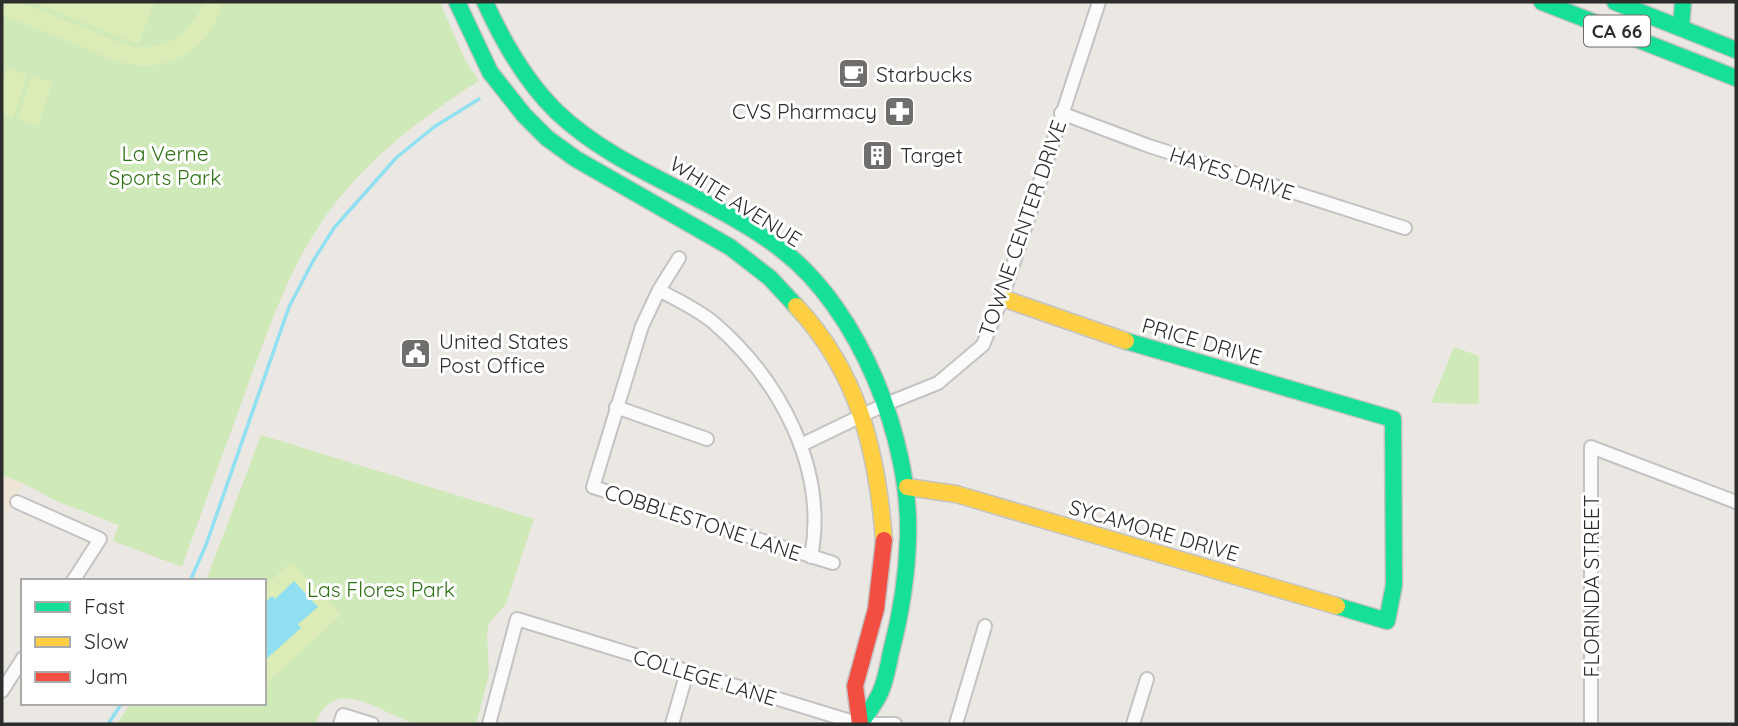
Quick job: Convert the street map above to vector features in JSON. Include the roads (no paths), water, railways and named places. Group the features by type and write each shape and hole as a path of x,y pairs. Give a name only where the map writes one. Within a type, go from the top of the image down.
{"main road":[{"name":"WHITE AVENUE","path":"457,2 490,72 547,138 576,159 730,247 770,278 826,341 862,415 872,447 880,490 884,544 876,609 855,686 860,724"},
{"name":"WHITE AVENUE","path":"485,2 494,24 524,72 548,103 572,125 744,225 790,256 829,299 869,363 899,440 907,487 910,542 904,604 880,692 860,724"},
{"name":"CA 66","path":"1542,2 1736,78"},
{"name":"CA 66","path":"1615,2 1736,50"},
{"path":"1681,28 1683,2"},
{"name":"PRICE DRIVE","path":"1002,298 1093,331 1393,419 1394,585 1387,621"},
{"name":"SYCAMORE DRIVE","path":"907,487 956,494 1387,621"}],"street":[{"name":"TOWNE CENTER DRIVE","path":"801,445 937,383 983,345 1002,298 1099,2"},
{"name":"HAYES DRIVE","path":"1062,113 1149,146 1405,228"},
{"name":"COBBLESTONE LANE","path":"679,258 659,290 642,326 593,486 832,563"},
{"name":"COBBLESTONE LANE","path":"659,290 712,321 755,363 789,419 801,445 815,504 811,557"},
{"path":"616,407 707,439"},
{"name":"FLORINDA STREET","path":"1591,724 1591,447 1736,502"},
{"path":"17,502 100,539 74,579"},
{"name":"COLLEGE LANE","path":"489,724 517,619 860,724 895,724"},
{"path":"956,724 985,626"},
{"path":"2,691 21,661"},
{"path":"672,724 687,672"},
{"path":"1133,724 1147,679"},
{"path":"342,720 372,724"}],"water":[{"path":"294,581 318,607 298,624 301,628 266,659 266,601 272,596 275,599"}],"waterway":[{"path":"191,579 206,545 289,307 313,261 334,228 396,158 434,127 479,99"},
{"path":"108,724 121,705"}],"place":[{"name":"Starbucks","path":"853,74"},
{"name":"CVS Pharmacy","path":"900,111"},
{"name":"Target","path":"877,155"},
{"name":"United States Post Office","path":"416,353"}],"park label":[{"name":"La Verne Sports Park","path":"165,165"},
{"name":"Las Flores Park","path":"381,589"}]}
